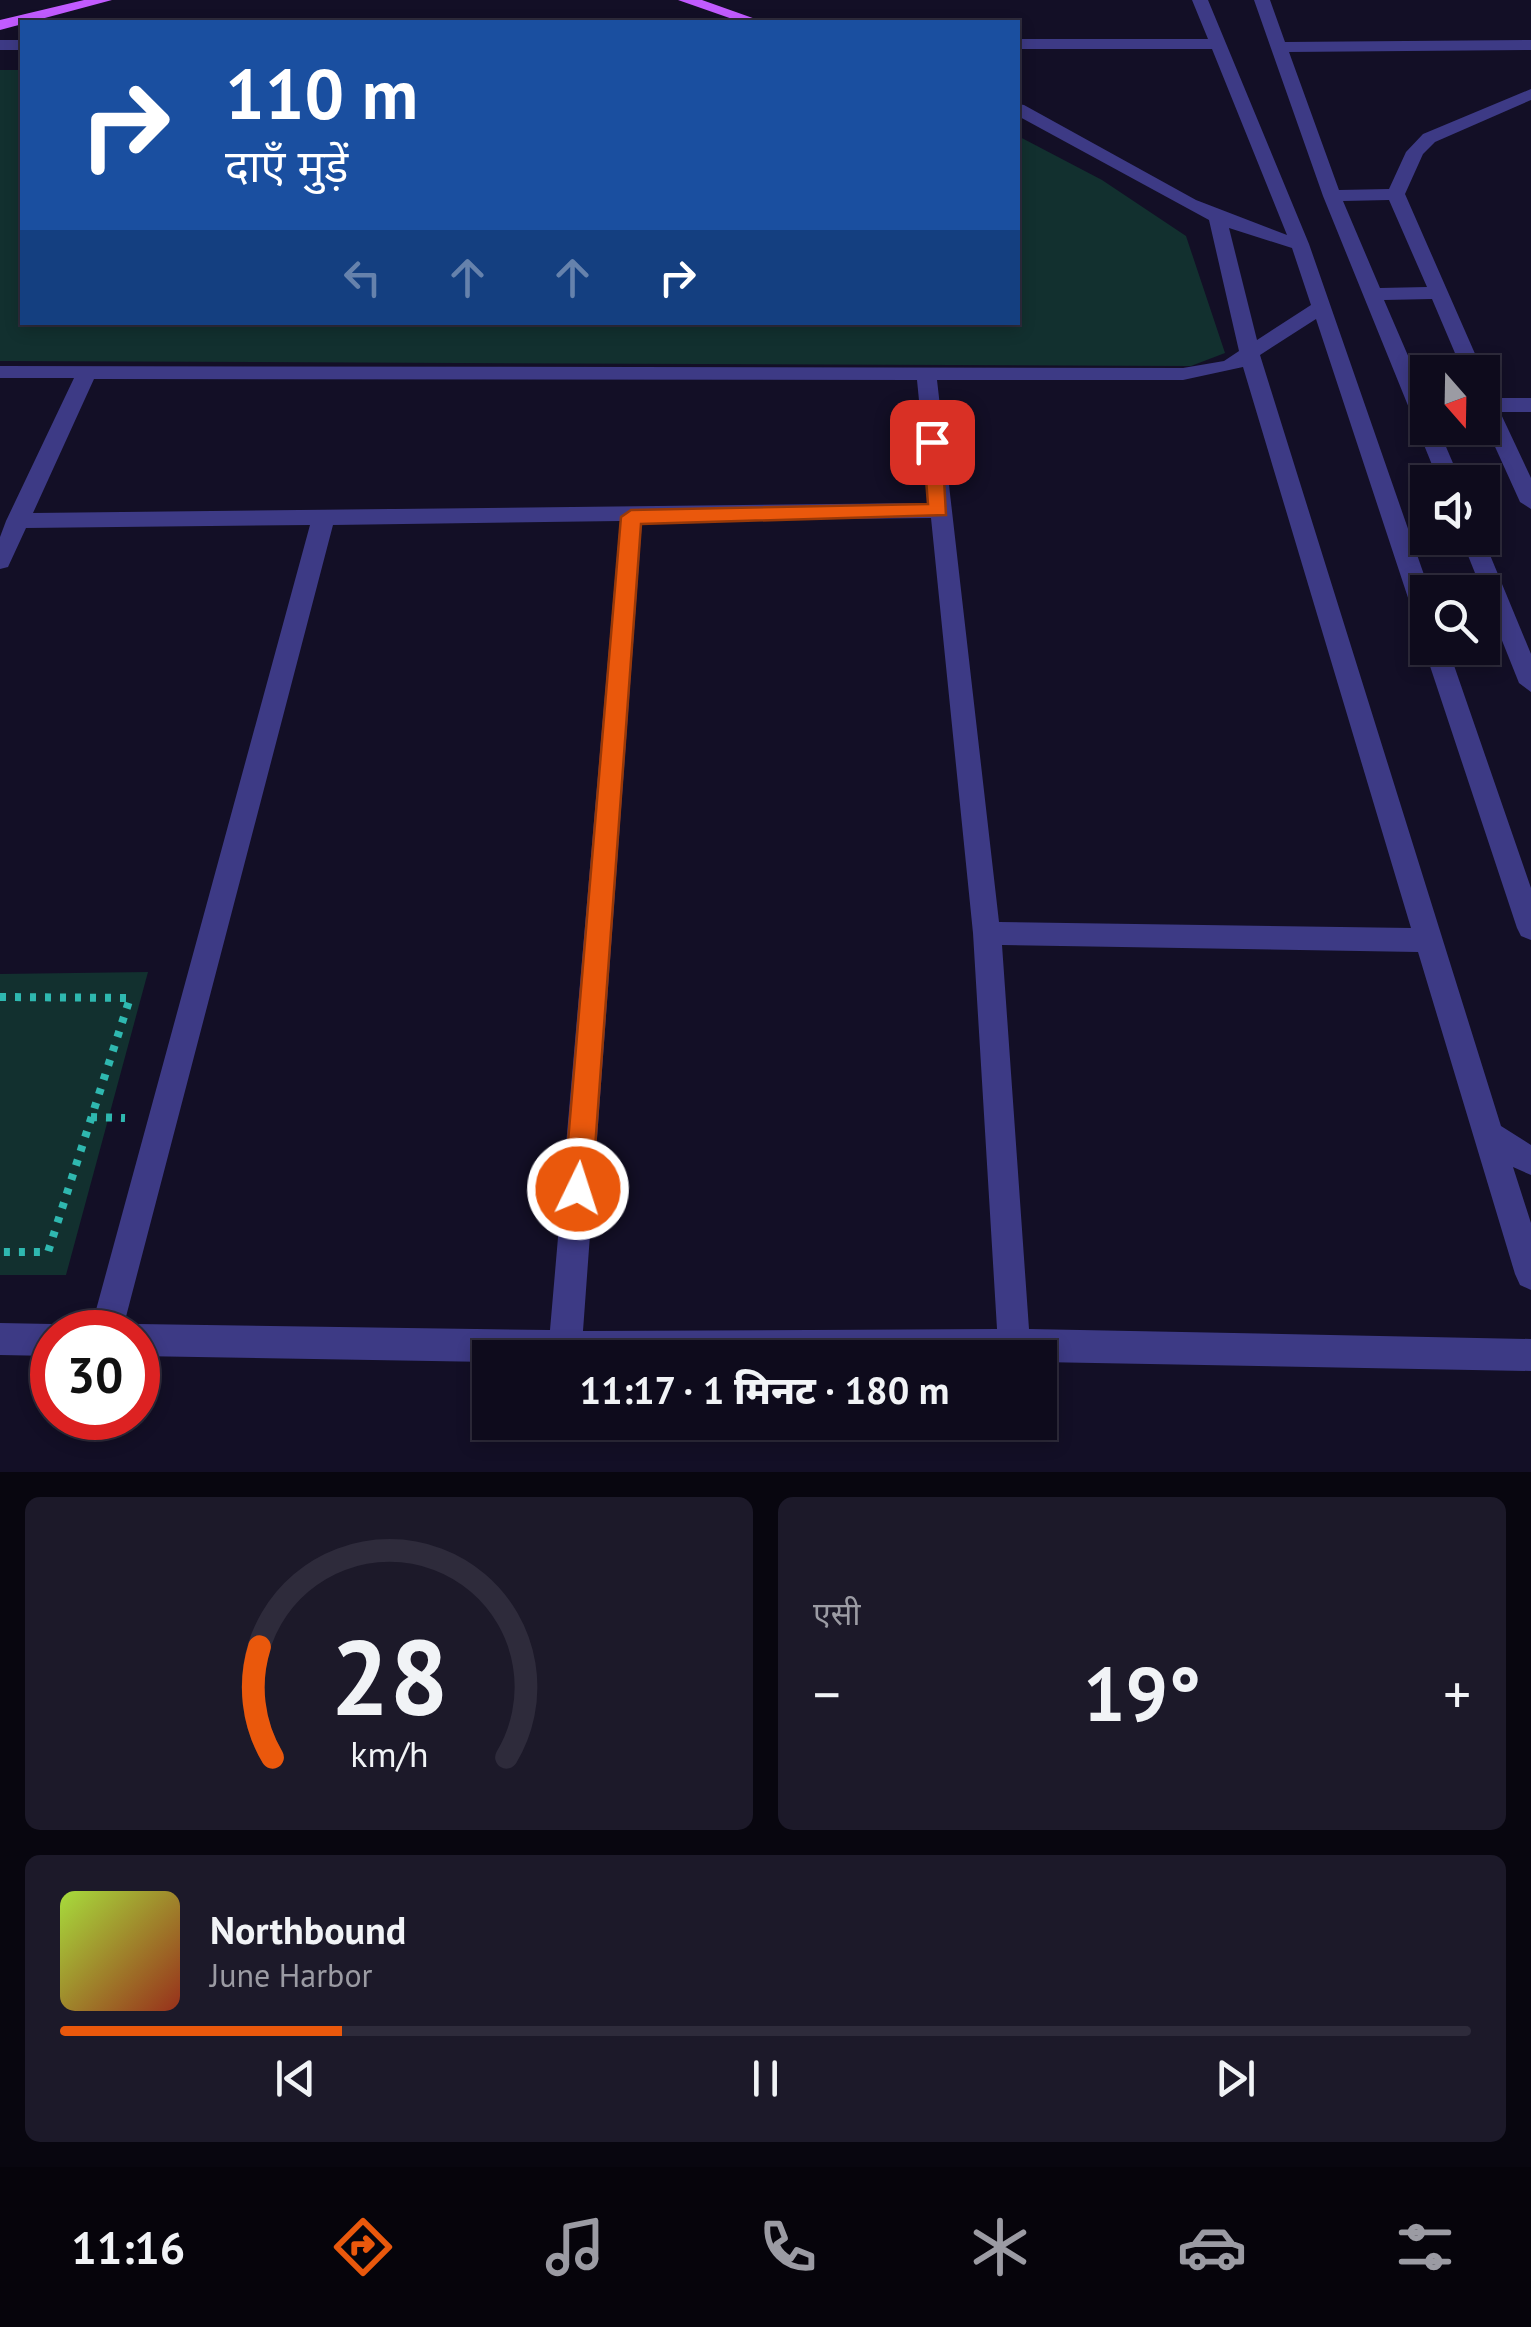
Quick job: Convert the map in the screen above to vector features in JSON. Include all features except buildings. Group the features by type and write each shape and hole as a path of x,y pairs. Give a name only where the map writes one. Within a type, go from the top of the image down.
{"main road":[{"path":"24,20 104,0"},
{"path":"686,0 750,20"}],"street":[{"path":"1200,0 1300,244 1412,575"},
{"path":"1262,0 1332,196 1443,465"},
{"path":"1020,44 1216,44"},
{"path":"1281,47 1531,45"},
{"path":"1465,355 1396,194 1414,152 1428,138 1531,94"},
{"path":"1020,110 1218,220 1300,244"},
{"path":"1332,196 1396,194"},
{"path":"1218,220 1251,354 1531,1274"},
{"path":"1373,294 1436,293"},
{"path":"0,372 1183,374 1220,369 1251,354 1321,308"},
{"path":"0,561 86,372"},
{"path":"926,373 987,933 1014,1340"},
{"path":"1500,401 1531,405"},
{"path":"1500,433 1531,502"},
{"path":"17,520 631,517 938,510"},
{"path":"567,1340 631,517"},
{"path":"112,1310 323,519"},
{"path":"1479,555 1531,684"},
{"path":"1442,665 1531,928"},
{"path":"987,933 1428,940"},
{"path":"1488,1135 1531,1162"},
{"path":"0,1339 30,1340"},
{"path":"160,1340 472,1345"},
{"path":"1057,1345 1531,1355"}],"path":[{"path":"0,997 130,998 48,1252 0,1252"}],"green space":[{"path":"0,70 20,70 20,325 1020,325 1020,137 1102,180 1186,236 1225,353 1191,366 0,361"},
{"path":"148,972 66,1275 0,1275 0,974"}],"route":[{"path":"578,1189 631,517 938,510 932,442"}]}
